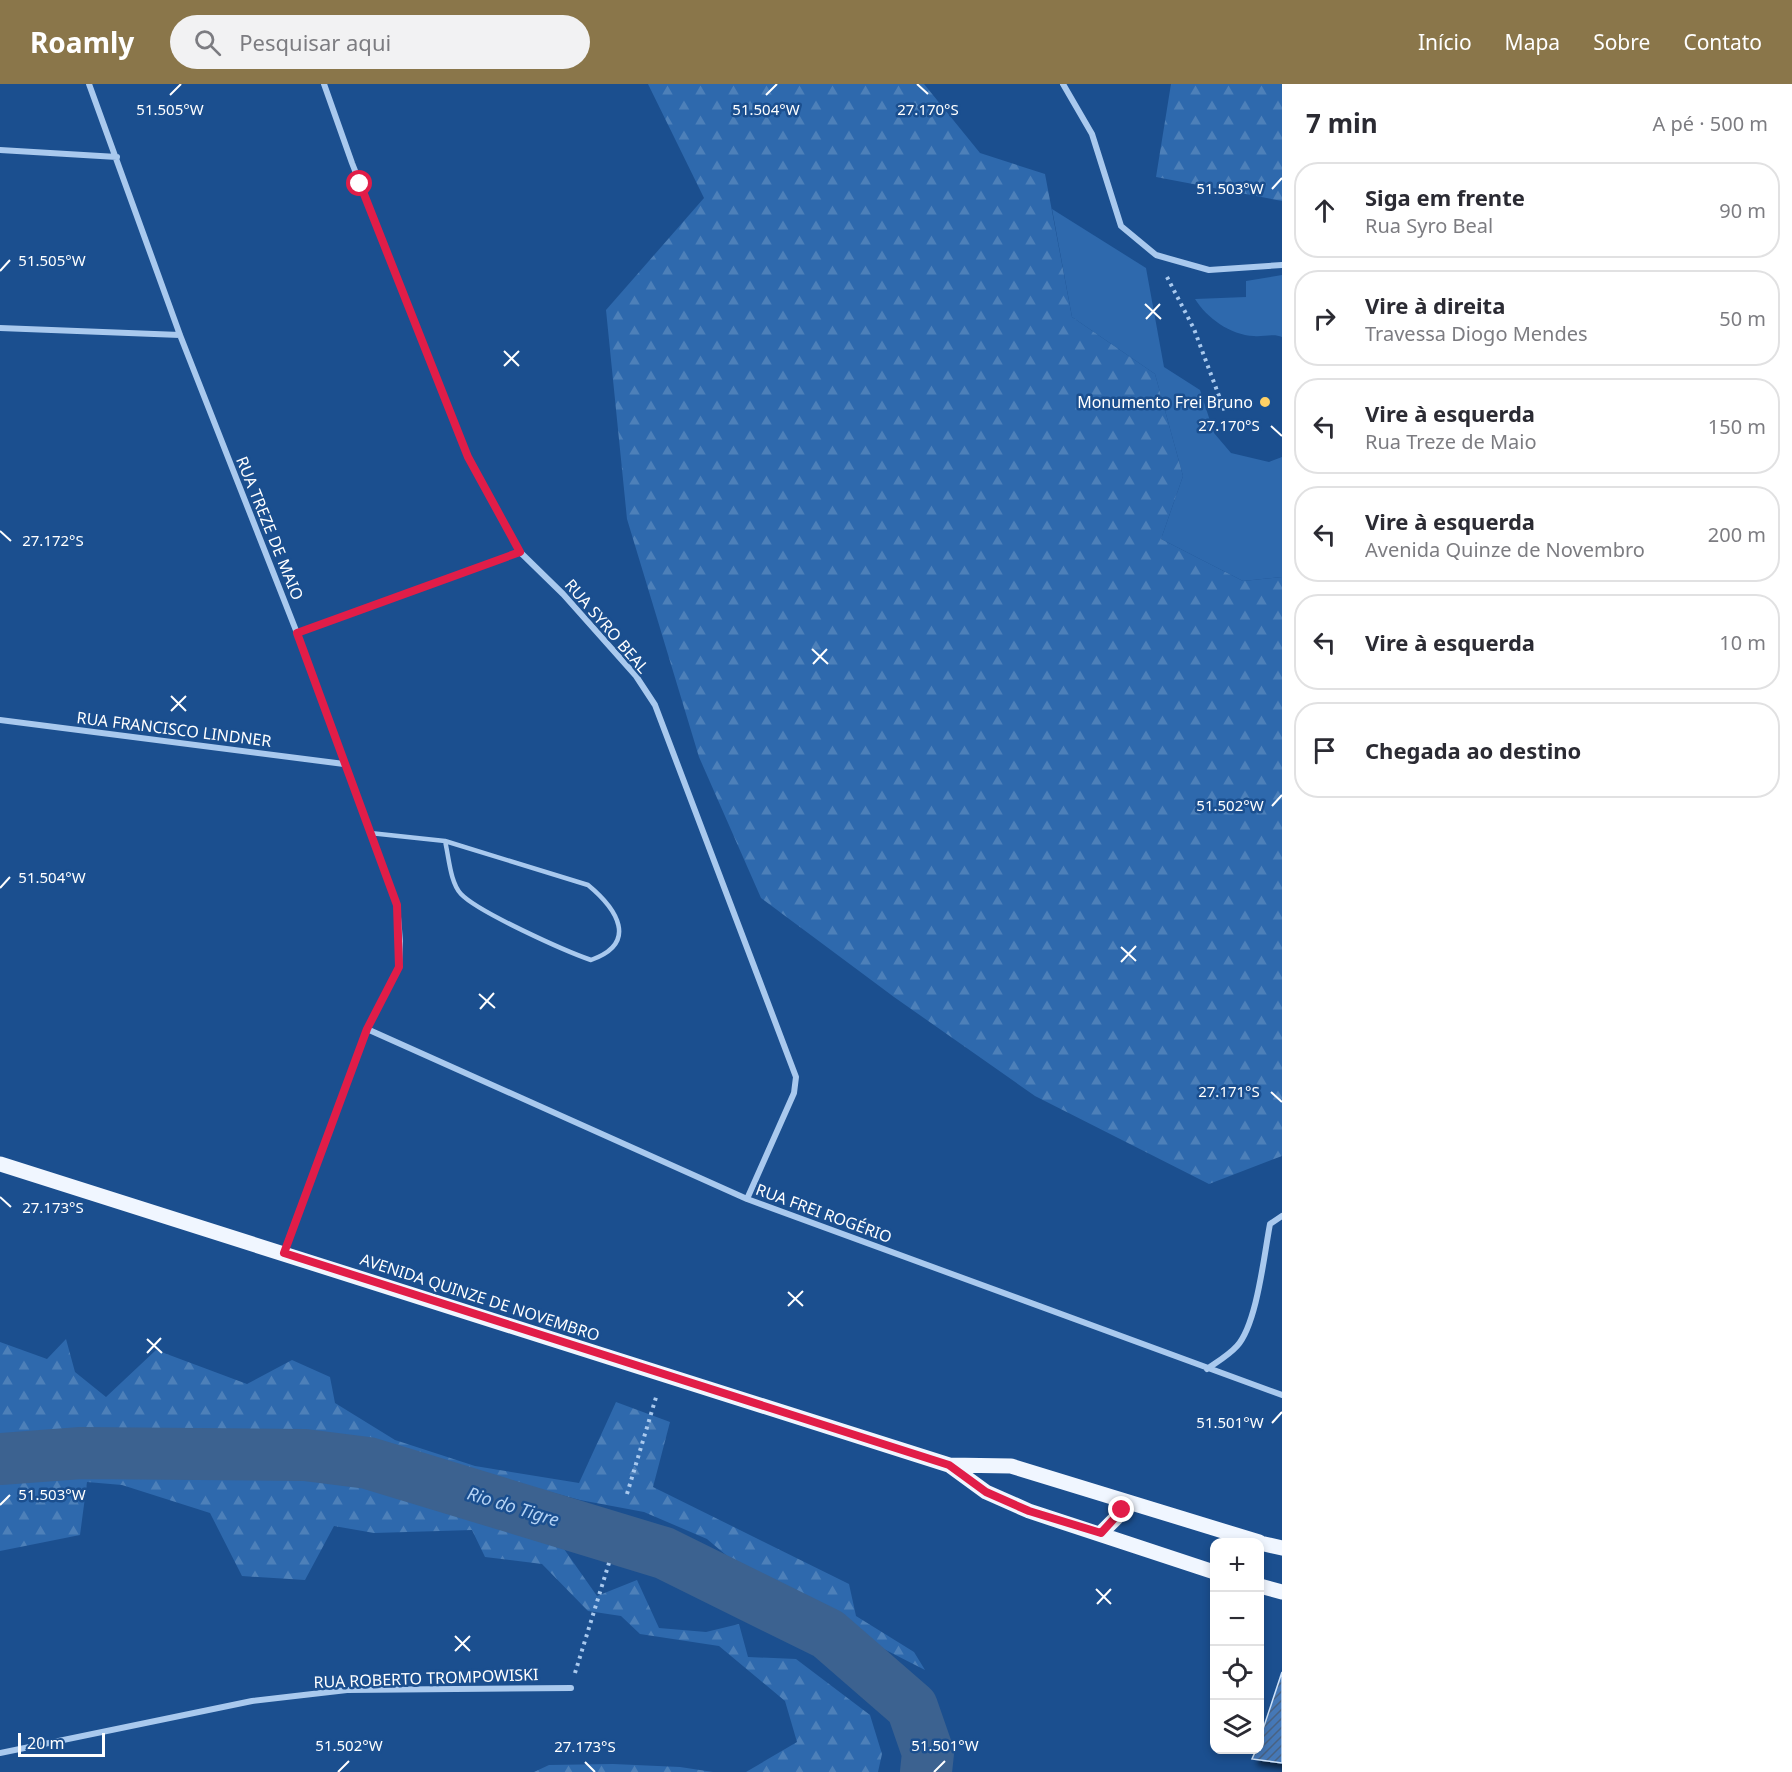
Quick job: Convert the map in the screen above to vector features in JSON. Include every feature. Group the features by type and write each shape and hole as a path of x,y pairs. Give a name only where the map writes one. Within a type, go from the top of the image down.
{"main road":[{"name":"AVENIDA QUINZE DE NOVEMBRO","path":"0,1164 949,1465 1011,1466 1131,1503 1225,1537"},
{"name":"AVENIDA QUINZE DE NOVEMBRO","path":"949,1465 986,1492 1029,1511 1210,1570"},
{"path":"1101,1533 1131,1503"},
{"name":"AVENIDA QUINZE DE NOVEMBRO","path":"1264,1544 1282,1548"},
{"path":"1264,1587 1282,1592"}],"street":[{"name":"RUA TREZE DE MAIO","path":"89,84 180,335 297,633 397,905 400,941 399,967 367,1029 284,1253"},
{"name":"RUA SYRO BEAL","path":"324,84 352,163 468,457 520,552 563,594 629,668 655,705 796,1077 794,1093 747,1199"},
{"path":"1063,84 1092,134 1121,226 1156,255 1209,270 1282,265"},
{"path":"0,150 117,157"},
{"path":"0,328 180,335"},
{"path":"297,633 520,552"},
{"name":"RUA FRANCISCO LINDNER","path":"0,720 344,764"},
{"name":"RUA FREI ROGÉRIO","path":"367,1029 747,1199 1282,1395"},
{"path":"1207,1369 1236,1347 1244,1336 1255,1301 1270,1224 1282,1216"},
{"name":"RUA ROBERTO TROMPOWISKI","path":"0,1753 252,1701 347,1690 571,1688"}],"lane":[{"path":"370,833 445,841 588,885 604,898 616,915 620,932 614,948 591,960 568,952 475,904 460,893 445,841"}],"path":[{"path":"1156,255 1194,329 1225,412"},
{"path":"627,1494 663,1374"},
{"path":"571,1688 609,1563"}],"green space":[{"path":"648,84 924,84 980,153 1045,174 1072,317 1155,374 1183,476 1161,539 1243,581 1282,577 1282,1156 1209,1184 1035,1096 894,997 761,898 699,757 627,519 606,310 704,198"},
{"path":"1171,84 1282,84 1282,201 1156,177"},
{"path":"1052,209 1146,268 1164,367 1200,390 1214,433 1231,453 1269,462 1282,457 1282,577 1243,581 1161,539 1183,476 1155,374 1072,317"},
{"path":"1282,275 1282,337 1245,335 1228,329 1206,313 1195,299 1246,297 1246,281"},
{"path":"66,1339 75,1372 106,1397 156,1350 247,1384 292,1360 330,1377 335,1403 395,1440 475,1466 579,1483 616,1402 670,1422 653,1487 849,1584 856,1616 914,1652 925,1670 876,1645 845,1623 815,1613 752,1577 707,1539 644,1512 580,1500 506,1480 369,1457 302,1439 233,1435 63,1438 0,1443 0,1342 47,1359"},
{"path":"166,1456 264,1463 519,1517 564,1549 597,1596 637,1580 659,1628 706,1632 739,1624 748,1657 796,1659 870,1715 882,1754 878,1772 746,1772 797,1742 785,1701 719,1646 640,1634 621,1616 588,1611 542,1564 485,1557 472,1530 374,1533 334,1526 305,1580 242,1576 210,1513 122,1485 87,1482 80,1535 0,1551 0,1466"},
{"path":"613,1764 680,1767 713,1772 534,1772 549,1765"}],"building":[{"path":"1282,1672 1282,1763 1252,1759 1254,1754 1264,1754 1264,1726"}],"waterway":[{"name":"Rio do Tigre","path":"0,1459 81,1453 305,1455 368,1463 664,1553 828,1634 912,1707 928,1753 926,1772"}],"place":[{"name":"Monumento Frei Bruno","path":"1265,402"}],"route":[{"path":"360,184 468,457 520,552 297,633 397,905 400,941 399,967 367,1029 284,1253 949,1465 986,1492 1047,1517 1101,1533 1122,1510"}]}
